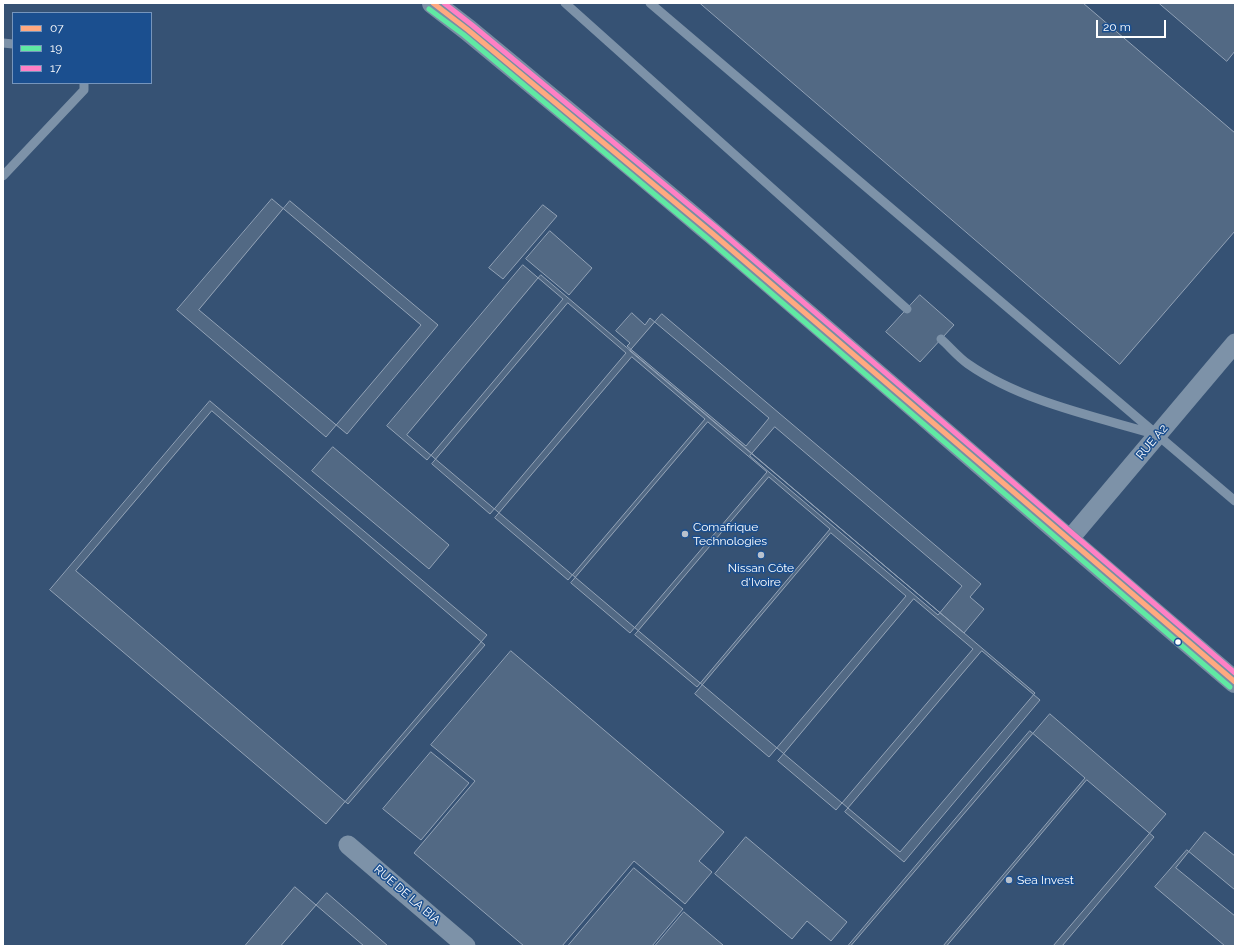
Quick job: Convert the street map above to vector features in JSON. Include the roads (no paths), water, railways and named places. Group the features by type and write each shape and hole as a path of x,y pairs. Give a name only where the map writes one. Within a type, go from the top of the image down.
{"main road":[{"path":"433,3 468,30 713,234 950,437 1068,541 1235,682"}],"street":[{"name":"RUE A2","path":"1068,541 1235,343"},
{"name":"RUE DE LA BIA","path":"348,845 466,946"}],"lane":[{"path":"565,3 907,309"},
{"path":"650,3 1235,501"},
{"path":"3,176 84,90 84,84"},
{"path":"941,339 968,363 1002,384 1054,405 1157,435"}],"place":[{"name":"Comafrique Technologies","path":"685,534"},
{"name":"Nissan Côte d'Ivoire","path":"761,555"},
{"name":"Sea Invest","path":"1009,880"}]}
